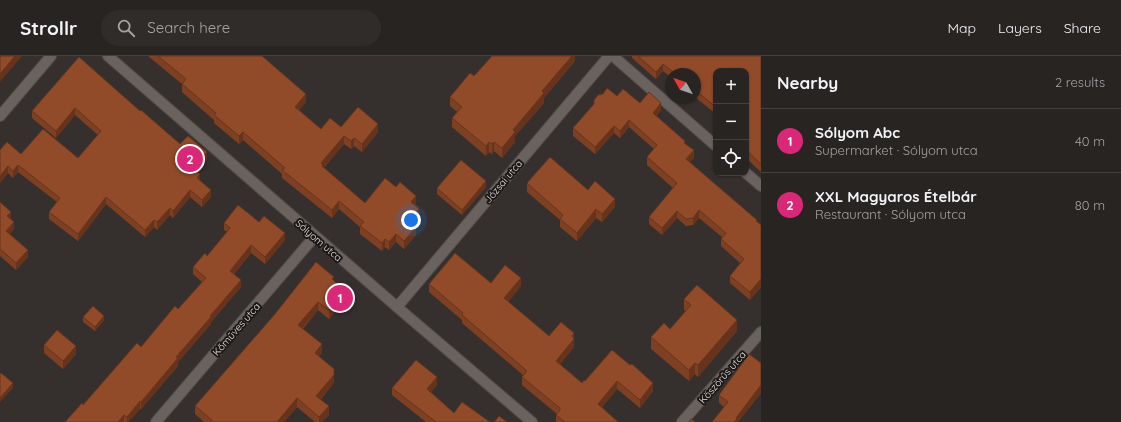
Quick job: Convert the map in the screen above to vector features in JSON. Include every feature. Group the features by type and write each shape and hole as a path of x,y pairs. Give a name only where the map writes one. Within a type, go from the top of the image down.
{"street":[{"path":"0,116 51,56"},
{"name":"Sólyom utca","path":"108,56 532,422"},
{"path":"613,56 713,143"},
{"name":"Józsai utca","path":"397,307 604,58"},
{"path":"749,176 761,186"},
{"name":"Kőműves utca","path":"156,422 315,236"},
{"name":"Köszörűs utca","path":"682,422 761,332"}],"building":[{"path":"0,56 15,56 0,74"},
{"path":"158,56 262,56 306,94 295,107 321,129 330,118 341,127 358,107 378,124 362,144 354,138 351,141 344,136 321,163 323,165 322,166 365,203 385,178 396,187 400,182 416,196 411,202 419,209 409,222 416,227 404,241 396,234 389,242 385,239 382,243 360,226 364,222 339,201 332,210 282,170 285,168 243,132 239,136 214,115 216,113 182,84 186,79"},
{"path":"492,56 572,56 542,91 544,93 513,130 515,132 502,148 494,142 492,144 489,142 486,146 452,118 462,107 450,97 470,73 474,76"},
{"path":"638,56 761,56 761,164 749,153 749,68 713,68 713,105 701,95 701,68 668,68 663,64 656,72"},
{"path":"79,57 180,144 188,136 207,152 193,168 200,174 197,178 211,190 202,200 190,190 173,211 170,208 157,222 154,220 145,230 106,197 78,234 49,212 60,198 18,165 13,171 8,166 0,176 0,150 7,142 21,154 43,129 78,158 101,131 75,108 56,131 32,111"},
{"path":"607,88 617,96 623,89 640,103 649,92 661,103 653,113 685,141 684,143 694,150 686,159 761,225 761,279 750,292 730,276 744,259 721,239 726,233 699,210 693,218 686,219 677,211 662,228 649,217 677,183 647,157 657,145 629,120 620,131 614,126 595,147 573,128 594,104 594,100 598,95 603,94"},
{"path":"550,157 588,190 595,181 615,199 602,214 596,209 577,233 560,219 563,215 527,183"},
{"path":"461,160 486,181 462,210 437,188"},
{"path":"0,202 11,212 7,216 14,222 6,231 28,250 16,263 0,249"},
{"path":"238,205 259,222 264,216 285,233 265,257 251,245 230,271 241,280 176,357 178,358 127,417 124,415 118,422 65,422 82,403 83,405 137,343 141,347 175,306 178,309 206,278 193,267 205,253 207,256 230,228 224,223"},
{"path":"455,253 491,283 505,265 521,278 504,298 549,336 561,322 574,333 572,336 574,339 556,361 582,383 612,350 630,365 632,364 653,383 640,400 617,381 598,404 618,422 565,422 556,415 560,408 522,377 527,371 462,315 463,313 429,284"},
{"path":"316,262 334,277 332,279 345,291 329,310 318,302 298,325 322,344 315,353 334,369 334,375 316,396 329,406 319,417 297,398 277,422 210,422 212,420 195,406 275,314"},
{"path":"697,285 737,320 698,365 695,363 689,370 651,337 664,323 670,329 691,305 684,299"},
{"path":"93,306 104,316 95,327 83,317"},
{"path":"57,330 76,346 63,361 44,345"},
{"path":"749,354 761,363 761,385 734,422 712,422 728,402 719,395"},
{"path":"416,360 437,377 427,389 454,413 462,402 490,422 436,422 392,388"},
{"path":"1,373 13,383 0,398 0,374"},
{"path":"499,416 507,422 494,422"}],"place":[{"name":"XXL Magyaros Ételbár","path":"190,159"},
{"name":"Sólyom Abc","path":"340,298"}]}
